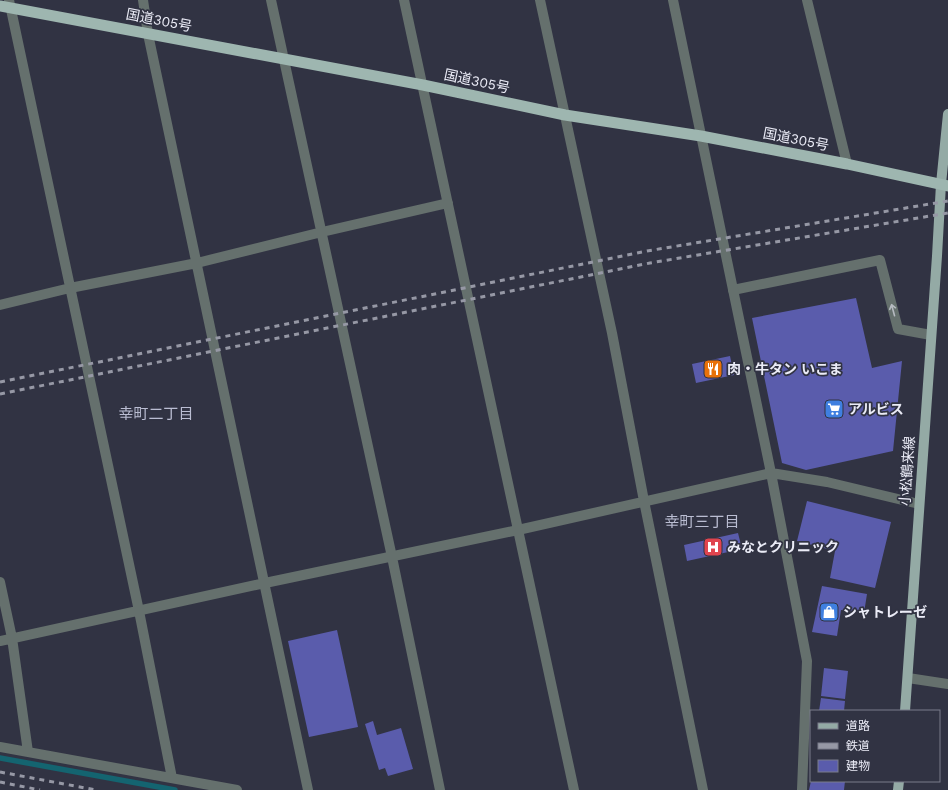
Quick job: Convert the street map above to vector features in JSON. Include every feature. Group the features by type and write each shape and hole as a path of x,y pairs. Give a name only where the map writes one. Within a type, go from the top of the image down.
{"highway":[{"name":"国道305号","path":"7,5 148,34 423,85 565,115 701,136 847,164 944,185"}],"main road":[{"name":"小松鶴来線","path":"905,710 948,114"}],"street":[{"path":"143,0 148,34 308,790"},
{"path":"271,0 392,557 440,790"},
{"path":"404,0 574,790"},
{"path":"540,0 612,333 644,501 703,790"},
{"path":"673,0 771,474 807,661 802,790"},
{"path":"807,0 847,164"},
{"path":"7,5 70,288 139,612 172,778"},
{"path":"0,304 70,288 197,263 448,203"},
{"path":"733,290 880,260 898,329 931,335"},
{"path":"0,641 771,474 827,482 919,504"},
{"path":"0,582 12,638 28,752"},
{"path":"908,678 948,684"},
{"path":"0,747 237,790"}],"building":[{"name":"アルビス","path":"856,298 872,368 902,361 893,451 806,470 782,463 752,318"},
{"name":"肉・牛タン いこま","path":"730,356 734,375 696,383 692,364"},
{"path":"807,501 891,522 875,588 830,578 835,551 797,541"},
{"name":"みなとクリニック","path":"738,533 742,549 687,561 684,545"},
{"name":"シャトレーゼ","path":"822,586 867,594 864,613 841,610 837,636 812,632"},
{"path":"337,630 358,727 309,737 288,641"},
{"path":"824,668 848,671 845,699 821,696"},
{"path":"821,698 845,701 844,710 819,710"},
{"path":"373,721 377,735 401,728 413,769 388,776 385,768 379,770 365,724"},
{"path":"811,782 845,782 844,790 809,790"}],"waterway":[{"path":"0,758 175,790"}],"railway":[{"path":"0,382 647,251 948,201"},
{"path":"0,394 650,263 948,213"},
{"path":"0,772 96,790"},
{"path":"0,782 40,790"}],"place":[{"name":"肉・牛タン いこま","path":"713,369"},
{"name":"アルビス","path":"834,409"},
{"name":"みなとクリニック","path":"713,547"},
{"name":"シャトレーゼ","path":"829,612"}],"district":[{"name":"幸町二丁目","path":"156,414"},
{"name":"幸町三丁目","path":"702,522"}]}
